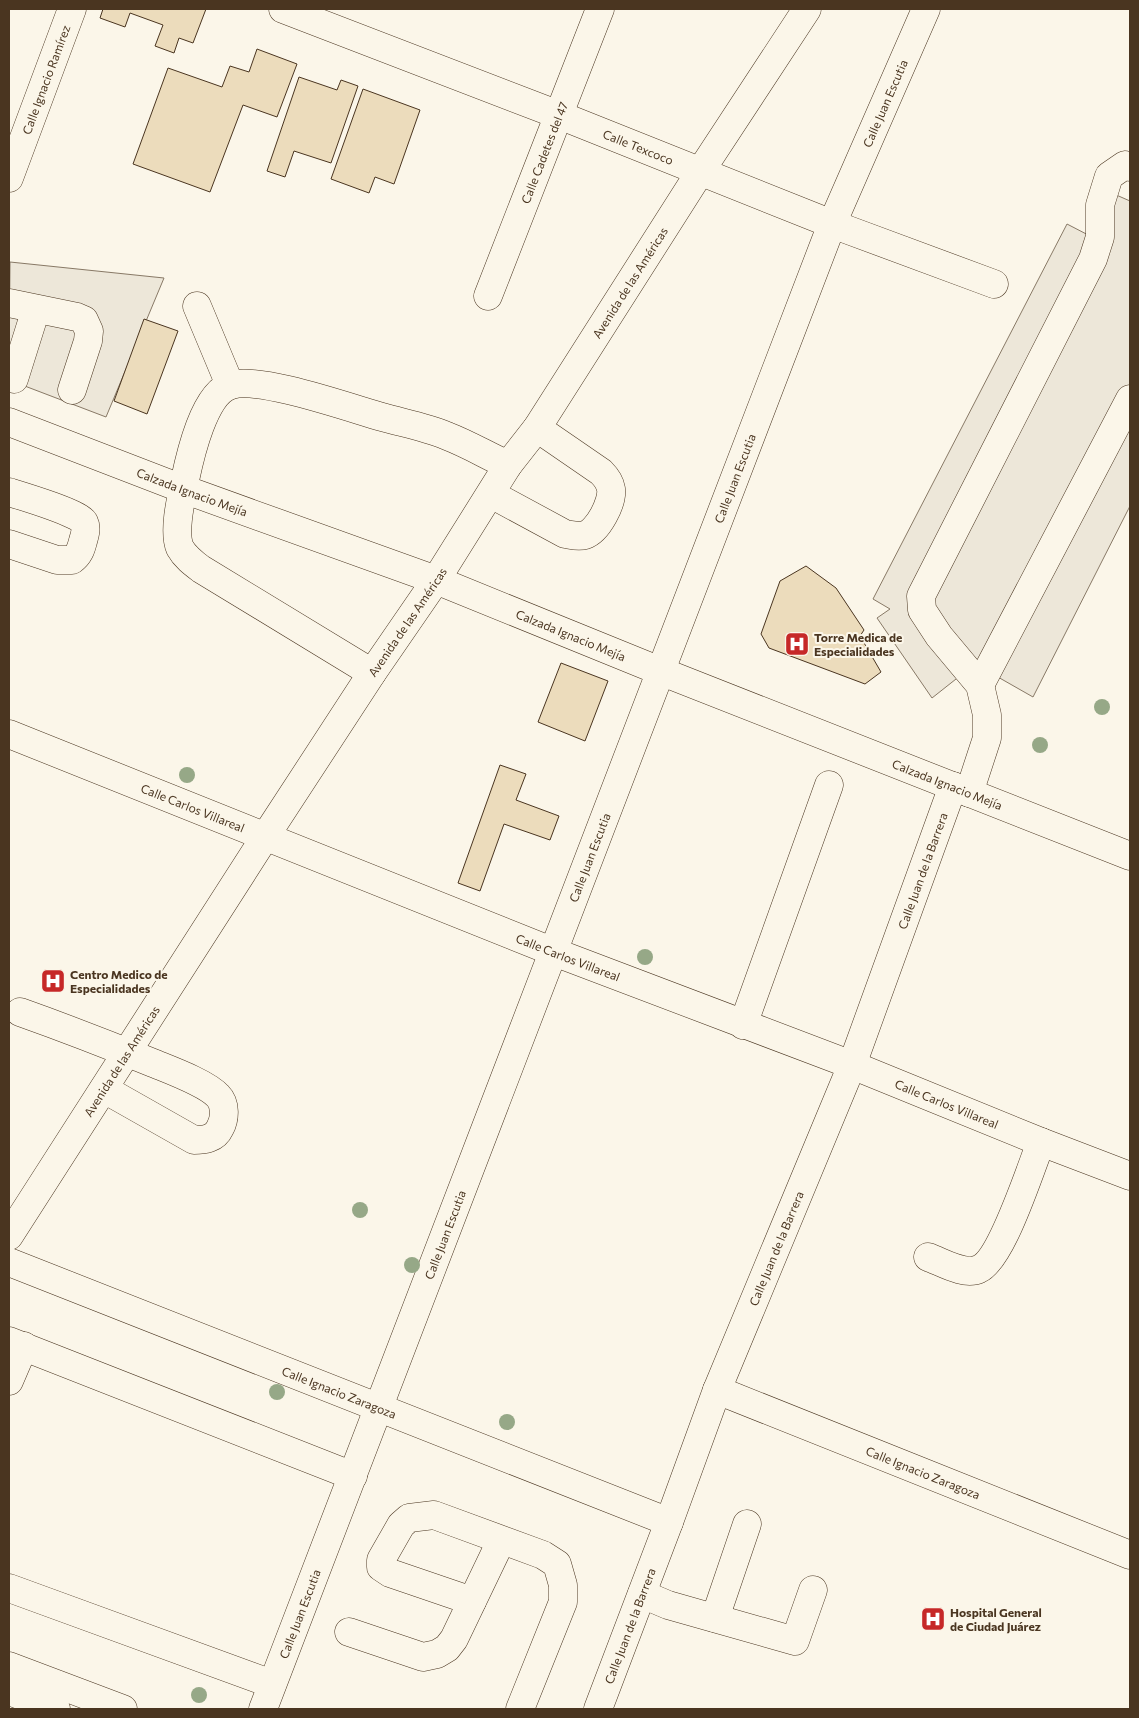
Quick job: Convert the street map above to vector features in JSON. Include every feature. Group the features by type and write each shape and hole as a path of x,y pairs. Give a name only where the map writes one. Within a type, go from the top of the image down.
{"street":[{"name":"Calle Ignacio Ramírez","path":"9,178 19,118 72,9"},
{"name":"Calle Texcoco","path":"283,9 559,115 832,224 994,284"},
{"name":"Calle Cadetes del 47","path":"488,296 600,9"},
{"name":"Avenida de las Américas","path":"9,1236 265,837 372,673 436,580 508,465 537,428 700,172 807,9"},
{"name":"Calle Juan Escutia","path":"263,1709 832,224 926,9"},
{"path":"1130,167 1125,165 1109,176 1100,205 1100,237 1093,259 921,596 922,610 938,636 980,685 1130,399"},
{"path":"9,303 84,320 89,331 88,342 72,390"},
{"path":"197,306 230,385"},
{"path":"14,379 36,309"},
{"path":"372,673 201,569 187,558 180,546 177,530 191,450 204,415 216,396 230,385 252,383 289,390 447,435 508,465"},
{"name":"Calzada Ignacio Mejía","path":"9,422 183,489 436,580 660,671 1130,856"},
{"path":"491,494 565,534 588,535 598,525 611,496 611,487 608,480 601,472 537,428"},
{"path":"9,492 75,515 84,522 86,530 82,548 78,556 72,560 57,560 9,544"},
{"name":"Calle Juan de la Barrera","path":"598,1709 717,1390 852,1065 961,789 987,738 987,715 980,685"},
{"name":"Calle Carlos Villareal","path":"9,734 554,952 852,1065 1130,1176"},
{"path":"743,1025 829,785"},
{"path":"20,1012 80,1033 178,1073 213,1092 222,1102 224,1112 220,1129 207,1140 194,1140 104,1089"},
{"path":"928,1257 965,1271 979,1269 991,1259 1000,1245 1009,1224 1041,1142"},
{"name":"Calle Ignacio Zaragoza","path":"9,1262 378,1409 669,1522"},
{"path":"9,1381 16,1343 353,1476"},
{"name":"Calle Ignacio Zaragoza","path":"717,1390 1130,1555"},
{"path":"472,1601 390,1573 381,1567 381,1560 401,1525 408,1518 434,1515 543,1555 557,1564 563,1585 563,1602 520,1709"},
{"path":"715,1618 746,1524"},
{"path":"350,1632 423,1656 437,1654 447,1648 454,1640 501,1541"},
{"path":"9,1588 272,1684"},
{"path":"642,1594 668,1605 795,1640 813,1590"},
{"path":"9,1666 123,1709"},
{"path":"9,1691 56,1709"}],"shaded area":[{"path":"1114,194 1130,201 1130,506 1033,697 975,664 932,698 877,618 890,609 873,599 1067,224 1094,238"},
{"path":"10,262 164,278 106,417 9,380"}],"building":[{"path":"103,9 206,9 193,43 179,38 174,53 155,46 163,25 130,13 125,27 100,18"},
{"path":"257,49 297,64 277,117 243,105 210,192 133,164 168,68 222,87 230,66 249,72"},
{"path":"299,77 337,90 341,80 358,86 331,163 294,151 285,177 267,171"},
{"path":"363,89 420,110 394,184 375,177 369,193 331,179"},
{"path":"144,319 178,331 147,414 114,401"},
{"path":"806,566 836,588 864,630 860,636 881,672 865,684 769,648 761,634 780,581"},
{"path":"561,663 608,681 585,741 538,722"},
{"path":"500,765 526,774 516,800 559,816 550,840 504,824 480,891 458,883"}],"place":[{"name":"Torre Medica de Especialidades","path":"797,644"},
{"name":"Centro Medico de Especialidades","path":"53,981"},
{"name":"Hospital General de Ciudad Juárez","path":"933,1619"}]}
